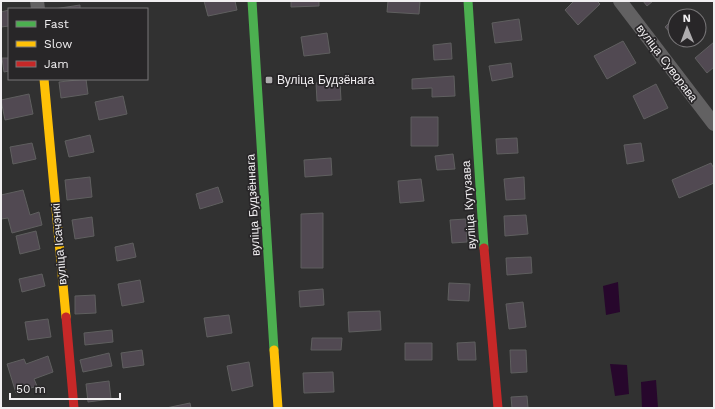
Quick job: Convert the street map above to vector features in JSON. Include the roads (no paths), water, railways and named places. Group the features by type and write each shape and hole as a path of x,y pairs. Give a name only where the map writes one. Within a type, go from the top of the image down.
{"street":[{"name":"вуліца Будзённага","path":"252,1 272,336 278,408"},
{"name":"вуліца Кутузава","path":"468,1 482,229 498,408"},
{"name":"вуліца Суворава","path":"620,1 714,124"},
{"name":"вуліца Ісачэнкі","path":"44,80 74,408"}],"place":[{"name":"Вуліца Будзёнага","path":"269,80"}]}
